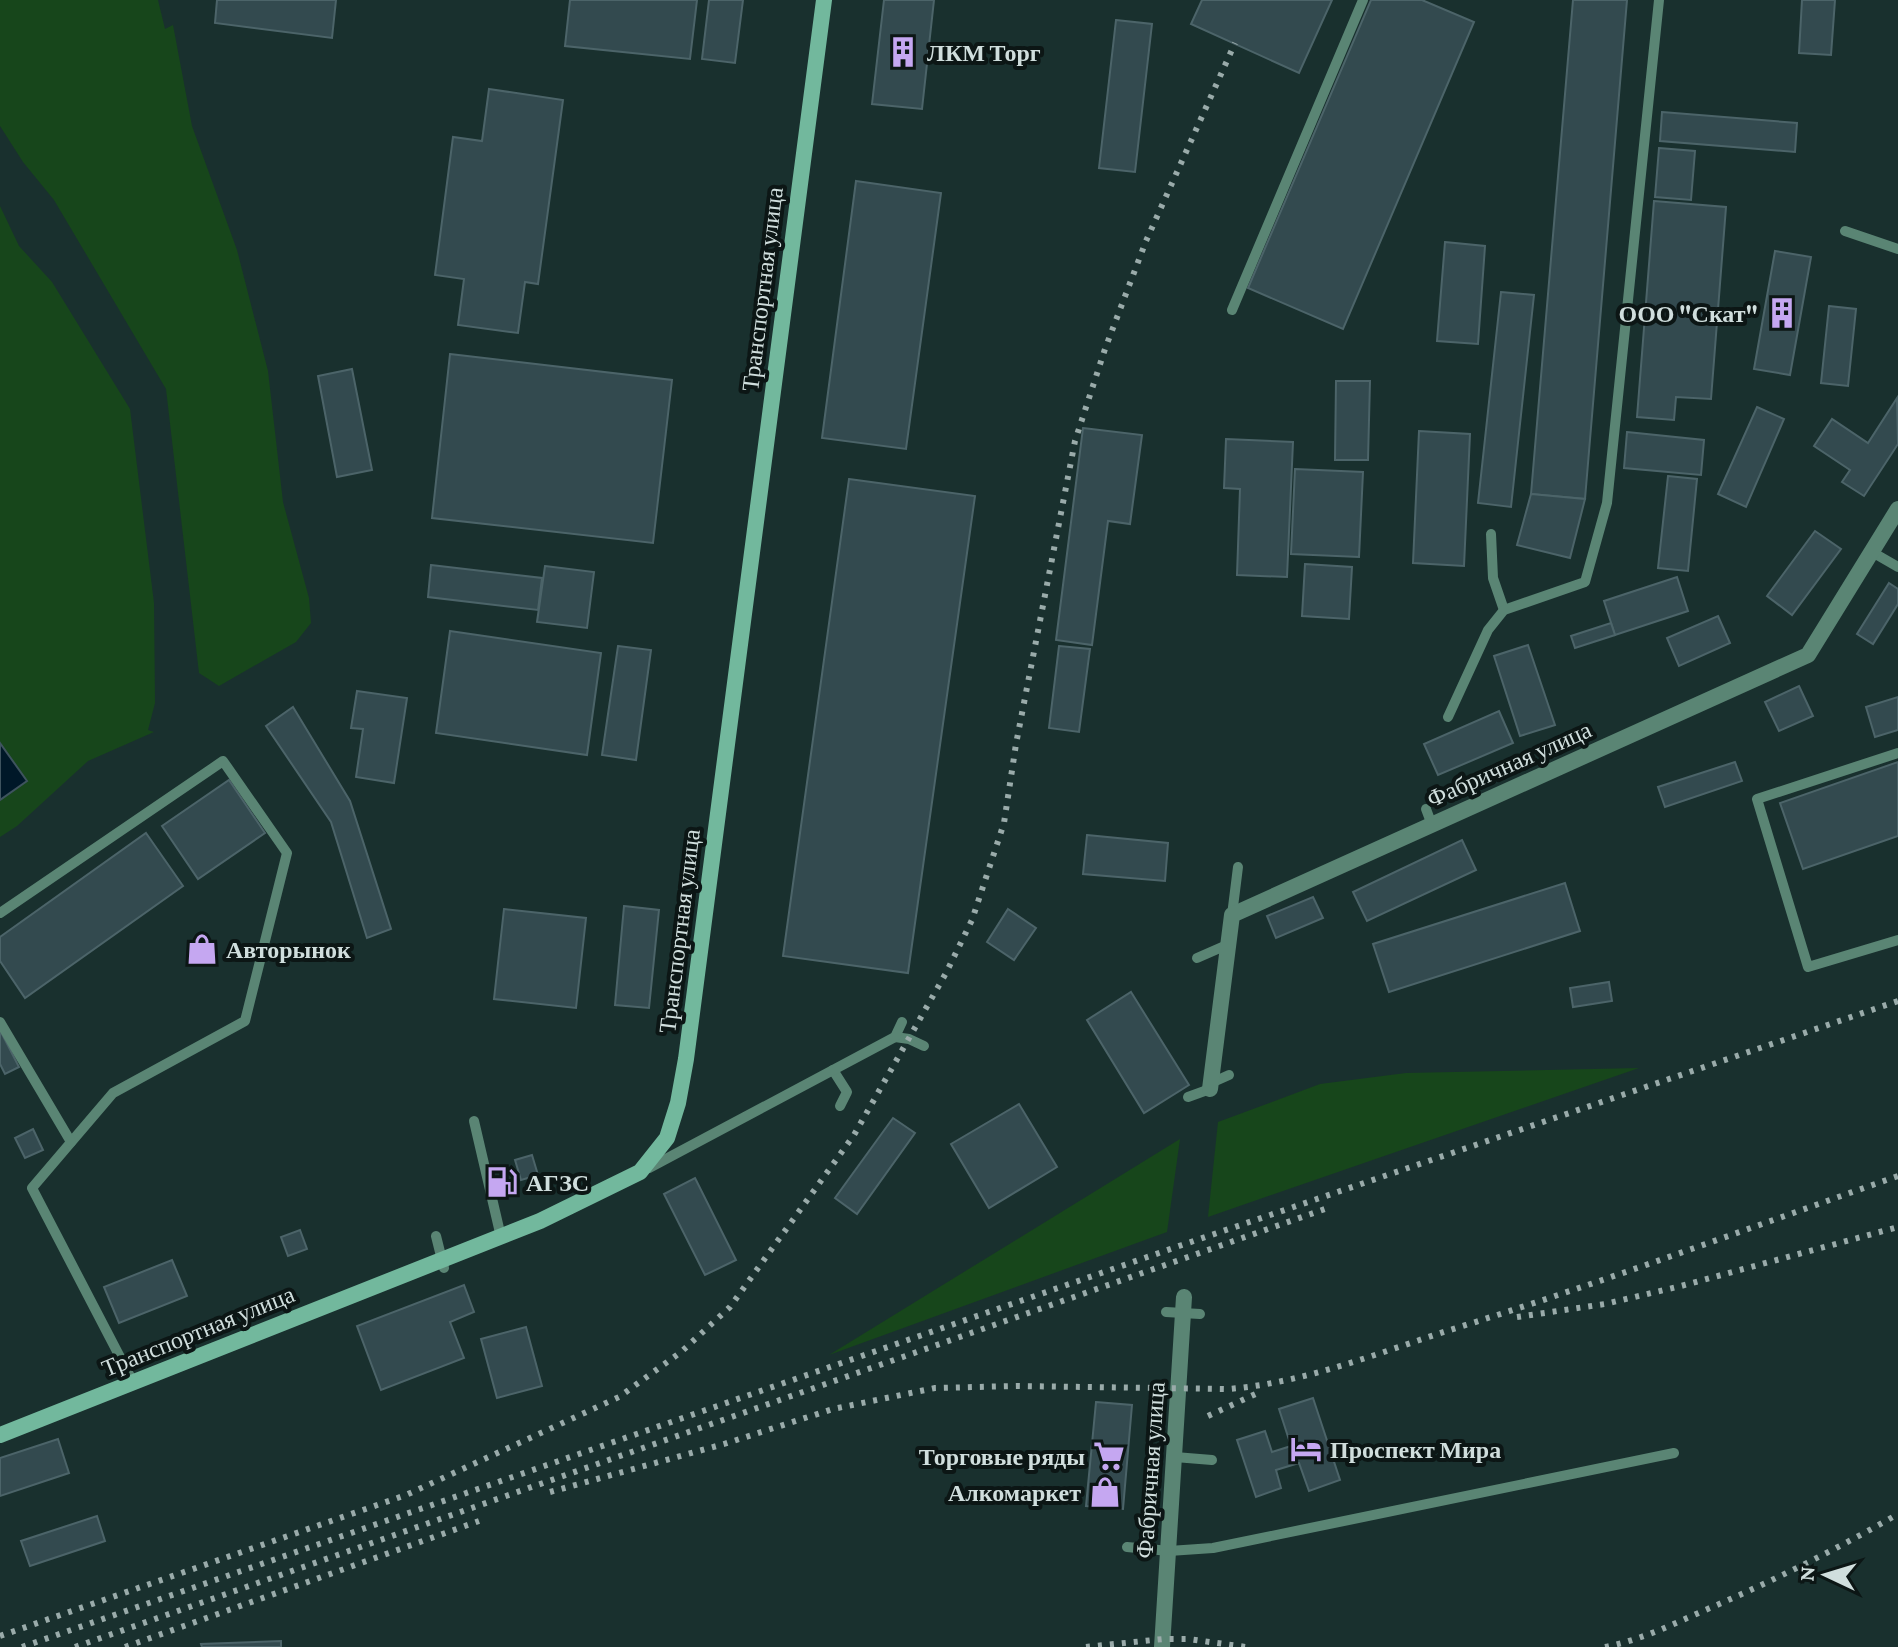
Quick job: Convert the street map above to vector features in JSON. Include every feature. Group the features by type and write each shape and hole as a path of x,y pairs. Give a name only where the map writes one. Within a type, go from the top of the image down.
{"street":[{"name":"Транспортная улица","path":"0,1435 443,1264 540,1221 640,1172 667,1138 678,1103 686,1059 824,0"},
{"name":"Фабричная улица","path":"1232,915 1808,655 1898,509"},
{"path":"1210,1086 1232,915"},
{"name":"Фабричная улица","path":"1162,1647 1189,1308"}],"lane":[{"path":"1232,310 1363,0"},
{"path":"1448,717 1488,630 1504,610 1585,582 1607,503 1659,0"},
{"path":"1845,231 1898,249"},
{"path":"1491,534 1493,578 1504,610"},
{"path":"1872,552 1898,567"},
{"path":"1898,753 1757,799 1808,967 1898,940"},
{"path":"0,913 223,761 287,853 245,1021 113,1093 32,1188 133,1382"},
{"path":"1426,809 1432,825"},
{"path":"1232,915 1238,867"},
{"path":"1197,958 1229,944"},
{"path":"0,1022 71,1142"},
{"path":"895,1037 902,1022"},
{"path":"640,1172 895,1037 924,1046"},
{"path":"833,1070 847,1092 840,1106"},
{"path":"1188,1097 1229,1075"},
{"path":"474,1121 501,1237"},
{"path":"436,1236 443,1264"},
{"path":"1166,1312 1189,1308"},
{"path":"1127,1547 1169,1551 1213,1548 1674,1453"},
{"path":"1175,1457 1212,1460"}],"green space":[{"path":"0,0 158,0 165,29 173,25 192,126 237,250 268,371 283,502 309,598 311,623 296,642 219,686 199,673 166,389 54,200 23,162 0,126"},
{"path":"0,206 19,246 52,282 130,409 154,603 155,703 148,730 154,732 88,761 17,826 0,837 0,800 26,781 0,743"},
{"path":"1639,1068 1208,1217 1218,1122 1320,1084 1406,1073"},
{"path":"1180,1139 1167,1232 829,1355"}],"water":[{"path":"0,743 27,781 0,800"}],"building":[{"path":"217,0 336,0 332,38 215,23"},
{"path":"570,0 697,0 690,59 565,46"},
{"path":"709,0 743,0 735,63 702,59"},
{"name":"ЛКМ Торг","path":"884,0 934,0 922,109 872,104"},
{"path":"1202,0 1332,0 1299,73 1191,24"},
{"path":"1371,0 1422,0 1474,22 1343,329 1248,288"},
{"path":"1573,0 1627,0 1585,499 1531,494"},
{"path":"1802,0 1835,0 1831,55 1799,53"},
{"path":"1116,20 1152,24 1135,172 1099,168"},
{"path":"489,89 563,100 538,284 525,282 518,333 458,325 464,279 435,275 453,137 482,141"},
{"path":"1662,112 1797,123 1795,152 1660,141"},
{"path":"1659,148 1695,151 1691,200 1655,197"},
{"path":"856,181 941,193 906,449 822,438"},
{"path":"1654,201 1726,207 1711,399 1676,397 1674,420 1637,417"},
{"path":"1445,242 1485,246 1478,344 1437,341"},
{"name":"ООО \"Скат\"","path":"1775,251 1811,257 1790,375 1754,369"},
{"path":"1501,292 1534,295 1511,507 1478,503"},
{"path":"1829,306 1856,309 1848,386 1821,383"},
{"path":"450,354 672,380 653,543 432,518"},
{"path":"352,369 372,470 337,477 318,376"},
{"path":"1336,381 1370,381 1368,460 1335,460"},
{"path":"1897,398 1898,444 1864,496 1842,482 1850,470 1814,446 1832,419 1868,443"},
{"path":"1757,407 1784,419 1746,507 1718,494"},
{"path":"1083,428 1142,435 1130,524 1108,521 1092,645 1056,640"},
{"path":"1419,431 1470,434 1464,566 1413,563"},
{"path":"1627,432 1704,440 1701,475 1624,468"},
{"path":"1226,439 1293,442 1287,577 1237,575 1240,489 1224,488"},
{"path":"1295,469 1363,472 1359,557 1291,554"},
{"path":"1668,476 1697,479 1688,571 1658,568"},
{"path":"849,479 975,496 908,973 783,956"},
{"path":"1531,494 1585,499 1570,558 1517,545"},
{"path":"1815,531 1841,549 1792,615 1767,596"},
{"path":"1305,564 1352,567 1349,619 1302,616"},
{"path":"431,565 542,578 538,610 428,597"},
{"path":"545,566 594,572 587,628 537,622"},
{"path":"1677,577 1688,611 1615,635 1604,601"},
{"path":"1889,583 1898,589 1898,604 1873,644 1857,634"},
{"path":"1718,616 1730,643 1679,666 1667,638"},
{"path":"1611,623 1615,635 1575,648 1571,636"},
{"path":"450,631 601,653 587,755 436,733"},
{"path":"1528,645 1555,725 1520,736 1494,656"},
{"path":"618,646 651,650 636,760 602,755"},
{"path":"1059,646 1090,649 1079,732 1049,728"},
{"path":"1799,686 1813,716 1779,731 1765,702"},
{"path":"357,691 407,698 394,783 356,777 363,729 351,728"},
{"path":"1898,697 1898,730 1875,737 1866,707"},
{"path":"293,707 350,801 391,929 367,938 331,822 266,726"},
{"path":"1499,711 1513,743 1438,775 1424,744"},
{"path":"1735,762 1742,781 1665,807 1658,787"},
{"path":"1898,762 1898,836 1803,869 1780,803"},
{"path":"229,780 265,833 198,879 162,826"},
{"path":"146,833 183,886 25,998 0,961 0,937"},
{"path":"1087,835 1168,843 1165,881 1083,874"},
{"path":"1462,840 1476,870 1367,921 1353,892"},
{"path":"1565,883 1580,931 1389,992 1373,944"},
{"path":"1313,897 1323,918 1276,938 1267,916"},
{"path":"624,906 659,910 649,1008 615,1005"},
{"path":"504,909 586,918 576,1008 494,999"},
{"path":"1008,909 1036,928 1014,960 987,942"},
{"path":"1609,982 1612,1001 1573,1007 1570,988"},
{"path":"1131,992 1189,1085 1144,1113 1087,1020"},
{"path":"0,1030 19,1067 5,1074 0,1064"},
{"path":"1019,1104 1057,1167 989,1208 951,1144"},
{"path":"893,1118 915,1133 857,1214 835,1198"},
{"path":"33,1129 43,1150 25,1158 15,1138"},
{"path":"532,1155 538,1175 521,1180 515,1160"},
{"path":"695,1178 736,1260 705,1275 664,1194"},
{"path":"300,1230 307,1249 288,1256 281,1237"},
{"path":"172,1260 187,1296 119,1323 104,1287"},
{"path":"464,1285 474,1312 450,1322 464,1358 381,1390 357,1326"},
{"path":"526,1327 542,1386 497,1398 481,1339"},
{"name":"Проспект Мира","path":"1313,1398 1340,1480 1309,1491 1299,1463 1276,1470 1281,1488 1256,1497 1237,1440 1265,1431 1272,1452 1291,1446 1279,1409"},
{"name":"Торговые ряды","path":"1096,1402 1132,1405 1123,1509 1086,1506"},
{"path":"58,1439 69,1473 0,1496 0,1458"},
{"path":"97,1516 105,1541 30,1566 21,1541"},
{"path":"281,1641 281,1647 202,1647 201,1644"}],"railway":[{"path":"0,1636 406,1495 619,1397 681,1352 730,1307 854,1135 946,973 972,920 1004,823 1016,744 1075,441 1105,349 1146,241 1235,43"},
{"path":"22,1647 1182,1245 1898,1001"},
{"path":"550,1492 724,1444 833,1409 935,1388 1228,1389 1285,1380 1340,1366 1563,1293 1898,1176"},
{"path":"75,1647 1325,1209"},
{"path":"1517,1317 1605,1304 1898,1227"},
{"path":"1208,1416 1262,1391"},
{"path":"1605,1647 1645,1636 1734,1597 1806,1564 1898,1514"},
{"path":"125,1647 479,1521"},
{"path":"1086,1647 1163,1639 1246,1647"}],"place":[{"name":"ЛКМ Торг","path":"903,52"},
{"name":"ООО \"Скат\"","path":"1782,313"},
{"name":"Авторынок","path":"202,949"},
{"name":"АГЗС","path":"502,1182"},
{"name":"Проспект Мира","path":"1306,1449"},
{"name":"Торговые ряды","path":"1109,1456"},
{"name":"Алкомаркет","path":"1105,1492"}]}
